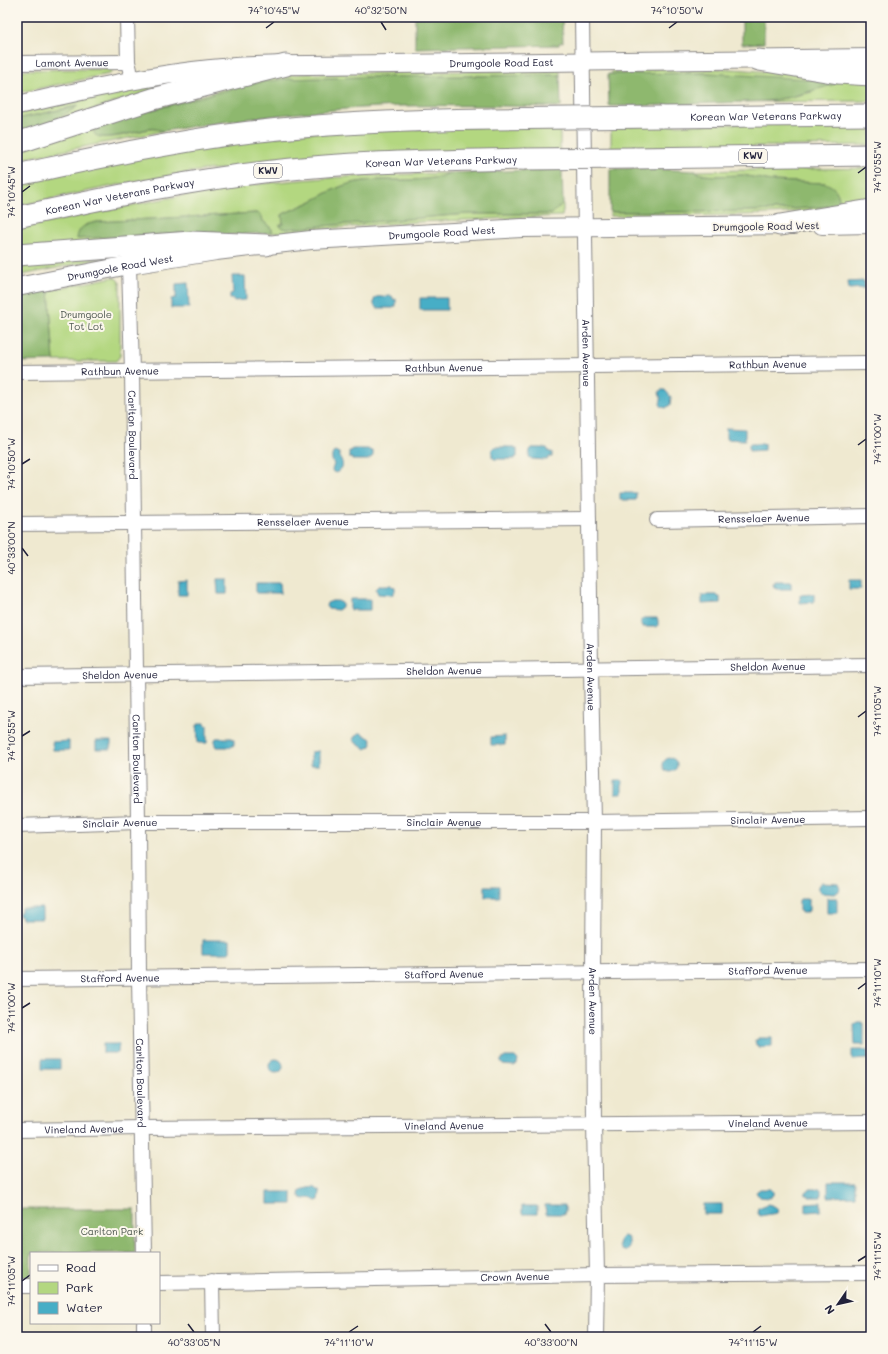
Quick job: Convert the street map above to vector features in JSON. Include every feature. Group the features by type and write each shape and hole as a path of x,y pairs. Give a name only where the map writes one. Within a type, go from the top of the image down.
{"highway":[{"path":"759,60 838,73 871,75"},
{"path":"17,143 153,99 286,65"},
{"name":"Korean War Veterans Parkway","path":"17,175 152,147 236,134 332,124 425,120 871,115"},
{"name":"Korean War Veterans Parkway","path":"17,216 145,190 234,176 281,170 371,163 524,159 871,155"},
{"path":"780,225 871,210"},
{"path":"17,255 191,242 266,245"}],"main road":[{"name":"Drumgoole Road East","path":"17,105 132,81 199,70 240,67 286,65 871,58"},
{"name":"Drumgoole Road West","path":"17,287 129,265 216,251 311,240 506,229 871,224"}],"street":[{"path":"127,17 128,62 132,81"},
{"name":"Arden Avenue","path":"582,17 594,822 593,973 597,1275 596,1337"},
{"name":"Lamont Avenue","path":"17,64 128,62"},
{"name":"Carlton Boulevard","path":"129,265 132,371 139,978 144,1252"},
{"name":"Rathbun Avenue","path":"17,372 871,363"},
{"name":"Rensselaer Avenue","path":"657,520 871,516"},
{"name":"Rensselaer Avenue","path":"17,524 590,519"},
{"name":"Sheldon Avenue","path":"17,676 871,666"},
{"name":"Sinclair Avenue","path":"17,826 138,822 594,822 871,818"},
{"name":"Stafford Avenue","path":"17,979 871,969"},
{"name":"Vineland Avenue","path":"17,1130 871,1122"},
{"name":"Crown Avenue","path":"160,1283 597,1275 871,1273"},
{"path":"212,1281 213,1337"},
{"path":"17,1286 30,1286"},
{"path":"144,1324 144,1337"}],"green space":[{"path":"415,17 562,17 563,42 559,43 559,45 415,48"},
{"path":"742,17 764,17 764,43 742,44"},
{"path":"109,69 112,71 109,74 17,93 17,70"},
{"path":"647,69 731,69 871,79 871,101 717,102 768,101 812,92 709,73 612,74 612,71"},
{"path":"560,70 560,75 284,79 254,83 94,130 96,135 102,137 118,136 151,129 164,131 17,160 17,147 266,77 299,74"},
{"path":"709,73 838,81 835,84 791,97 768,101 609,106 608,74"},
{"path":"560,75 561,107 370,107 282,115 164,131 151,129 111,137 97,136 94,133 96,127 107,122 254,83 284,79"},
{"path":"170,83 170,85 28,130 76,106 17,119 17,114 134,89"},
{"path":"78,106 56,119 17,134 17,119"},
{"path":"871,122 871,145 611,148 611,126"},
{"path":"560,124 560,150 205,170 132,182 17,206 17,182 116,160 304,133"},
{"path":"640,168 694,171 704,175 717,176 743,175 771,181 825,183 832,186 836,191 839,197 840,205 783,210 725,212 610,212 610,169"},
{"path":"871,168 871,204 806,212 774,214 610,216 610,212 725,212 783,210 840,205 825,183 771,181 743,175 704,175 694,171"},
{"path":"562,169 563,203 552,214 467,214 286,229 279,225 283,224 282,215 285,213 336,189 356,182 374,180 419,180 449,173"},
{"path":"449,173 419,180 373,180 348,184 285,213 282,215 283,224 280,224 286,229 467,214 552,214 563,203 562,216 415,222 272,233 272,229 263,221 262,217 256,213 97,222 85,225 77,238 214,231 223,235 17,249 17,229 186,195 294,180"},
{"path":"260,214 263,221 272,229 272,233 223,235 214,231 77,239 81,228 97,222"},
{"path":"106,258 17,276 17,259"},
{"name":"Drumgoole Tot Lot","path":"114,277 120,282 120,356 116,361 54,361 49,290"},
{"path":"49,290 54,361 17,362 17,296"},
{"name":"Carlton Park","path":"17,1209 135,1209 135,1252 30,1252 30,1280 17,1280"}],"water":[{"path":"232,276 245,276 246,300 233,301 233,299 230,299 230,294 233,293"},
{"path":"864,281 865,288 849,289 848,282"},
{"path":"188,283 189,308 171,308 171,299 176,298 176,284"},
{"path":"392,296 394,300 396,299 396,306 393,308 377,308 374,305 374,300 376,297"},
{"path":"420,298 447,298 447,310 420,310"},
{"path":"661,390 665,390 671,397 670,405 666,408 662,407 660,404 661,399 659,393"},
{"path":"726,428 745,429 745,440 726,439"},
{"path":"749,444 764,444 764,450 749,451"},
{"path":"494,447 515,447 515,449 517,449 517,457 515,457 515,459 494,459 492,457 492,449"},
{"path":"532,448 547,448 549,452 552,452 552,457 549,457 547,460 532,459 529,457 530,450"},
{"path":"352,449 368,449 373,452 373,456 368,460 352,460 352,458 349,458 349,451 352,451"},
{"path":"335,451 339,453 342,464 341,468 336,473 332,470 334,464 332,461 332,455"},
{"path":"620,493 636,493 636,500 620,500"},
{"path":"217,579 227,579 227,594 218,594"},
{"path":"187,580 187,595 178,595 178,581"},
{"path":"849,580 861,580 861,589 849,589"},
{"path":"775,582 791,582 791,589 776,589 773,584 775,584"},
{"path":"256,583 280,583 281,593 256,593"},
{"path":"380,585 392,585 395,588 395,591 392,595 378,594 376,589"},
{"path":"814,594 814,602 800,603 800,595"},
{"path":"702,595 718,595 718,597 720,597 720,603 702,604"},
{"path":"350,599 370,599 370,610 350,610"},
{"path":"332,601 342,603 342,607 338,610 328,609 326,606 327,603"},
{"path":"643,618 657,618 657,627 643,627 643,625 641,625 641,620 643,620"},
{"path":"199,723 205,723 205,725 207,725 207,743 198,743 197,725 199,725"},
{"path":"358,733 361,733 371,739 372,744 370,747 365,749 356,743 353,739"},
{"path":"505,736 505,745 491,745 491,737"},
{"path":"216,738 231,738 234,740 234,745 231,747 216,747"},
{"path":"69,741 69,750 53,750 52,742"},
{"path":"96,741 111,741 111,749 96,749"},
{"path":"319,751 319,765 311,765 311,752"},
{"path":"667,758 673,758 677,762 677,768 673,772 667,772 663,768 663,762"},
{"path":"615,780 622,780 622,794 615,794"},
{"path":"822,882 838,883 840,888 839,891 835,894 821,893 818,888"},
{"path":"485,886 499,886 499,897 485,897"},
{"path":"827,898 837,898 837,913 827,913"},
{"path":"800,899 809,900 809,911 807,911 807,913 801,913 801,911 799,911"},
{"path":"21,908 42,908 42,919 22,919 21,916 19,916"},
{"path":"203,940 230,940 230,953 203,953"},
{"path":"857,1022 862,1022 862,1024 864,1024 864,1045 855,1045 854,1024 857,1024"},
{"path":"758,1038 772,1038 772,1046 758,1047 755,1040 758,1040"},
{"path":"103,1044 119,1044 118,1053 103,1053"},
{"path":"852,1050 867,1050 868,1059 852,1060"},
{"path":"505,1057 515,1057 518,1060 517,1064 514,1066 503,1065 501,1060"},
{"path":"42,1059 60,1059 60,1069 42,1069"},
{"path":"273,1059 279,1059 283,1063 283,1069 279,1073 273,1073 269,1069 269,1063"},
{"path":"828,1182 855,1182 855,1196 828,1197"},
{"path":"313,1187 320,1192 319,1200 316,1201 310,1198 301,1198 299,1195 300,1191"},
{"path":"760,1189 771,1189 773,1195 769,1198 759,1197 756,1192"},
{"path":"809,1189 821,1189 821,1197 809,1197 809,1195 806,1195 806,1191 809,1191"},
{"path":"268,1192 292,1192 292,1204 268,1204"},
{"path":"821,1202 821,1211 806,1212 806,1203"},
{"path":"703,1204 722,1204 722,1214 703,1214"},
{"path":"768,1204 778,1209 777,1213 760,1216 757,1212 758,1208"},
{"path":"545,1205 564,1205 565,1212 564,1214 546,1214"},
{"path":"522,1206 537,1206 537,1214 522,1214"},
{"path":"623,1236 627,1237 629,1240 629,1247 625,1251 621,1250 619,1246 620,1239"}]}
